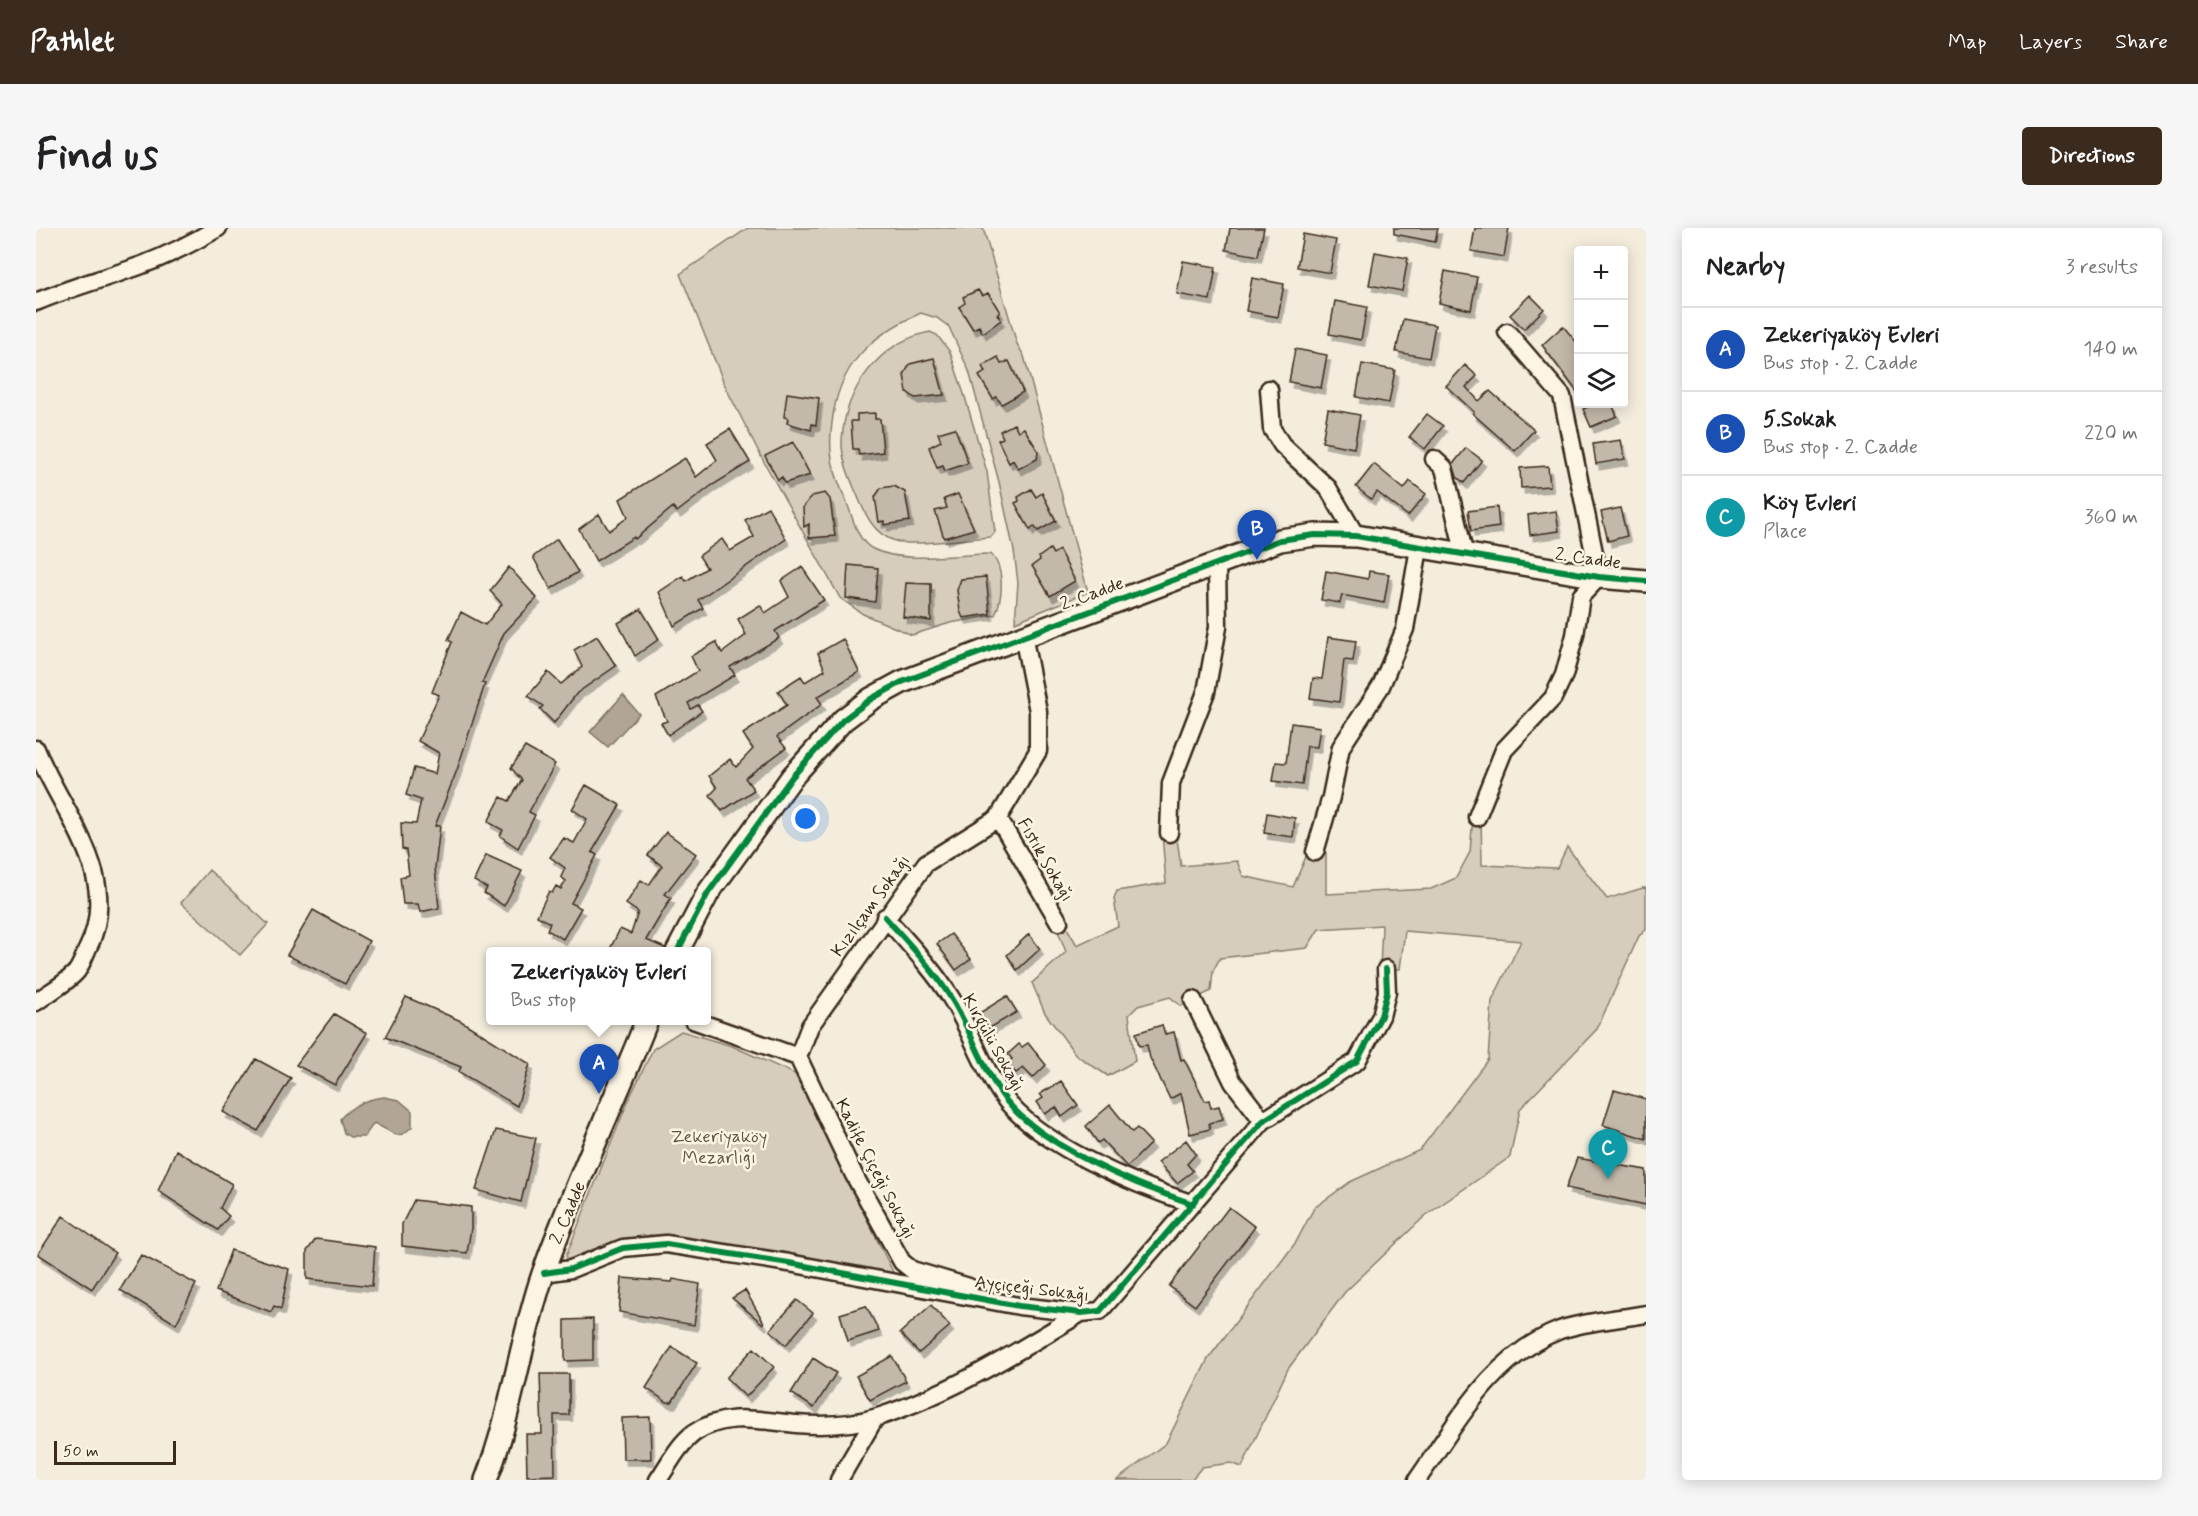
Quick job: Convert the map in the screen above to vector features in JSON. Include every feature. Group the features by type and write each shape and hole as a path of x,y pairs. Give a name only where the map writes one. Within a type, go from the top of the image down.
{"street":[{"path":"36,302 74,286 183,248 218,228"},
{"path":"1477,817 1504,750 1553,698 1564,675 1581,597 1599,577 1562,396 1507,332"},
{"path":"1269,389 1272,429 1282,445 1328,488 1356,536"},
{"path":"1434,459 1444,468 1465,555"},
{"name":"2. Cadde","path":"679,947 708,893 738,851 792,777 843,720 871,699 902,682 1023,635 1280,540 1316,536 1356,536 1599,577 1646,581"},
{"path":"1315,852 1331,797 1341,747 1381,686 1405,629 1419,548"},
{"path":"1169,833 1171,783 1203,702 1218,627 1217,564"},
{"name":"Kızılçam Sokağı","path":"798,1057 810,1026 885,917 926,863 998,818 1038,751 1038,711 1023,635"},
{"path":"36,749 47,777 86,847 96,873 100,899 94,937 76,972 36,1002"},
{"name":"Fıstık Sokağı","path":"998,818 1059,922"},
{"name":"Kırgülü Sokağı","path":"885,917 951,997 1002,1095 1023,1118 1053,1140 1142,1187 1193,1204"},
{"name":"Ayçiçeği Sokağı","path":"544,1273 571,1269 623,1248 666,1244 779,1262 1018,1306 1081,1313 1100,1311 1263,1121 1357,1061 1381,1016 1387,992 1386,969"},
{"path":"1193,1000 1233,1082 1263,1121"},
{"name":"2. Cadde","path":"486,1480 498,1447 525,1330 544,1273 645,1025"},
{"path":"707,1025 798,1057"},
{"name":"Kadife Çiçeği Sokağı","path":"798,1057 854,1175 902,1262 912,1270 972,1288 1081,1313"},
{"path":"658,1480 681,1444 695,1433 730,1418 798,1424 841,1424 875,1418 981,1374 1081,1313"},
{"path":"1417,1480 1495,1371 1526,1346 1562,1330 1646,1314"},
{"path":"839,1480 875,1418"}],"green space":[{"path":"748,228 983,228 1017,344 1024,356 1088,592 1015,622 1018,583 1014,551 999,482 969,371 949,327 937,318 921,313 886,331 872,342 849,369 835,403 831,434 834,468 856,529 863,541 873,549 885,554 899,556 991,554 996,560 1001,575 998,608 995,615 950,623 912,635 863,614 840,598 764,462 726,388 680,274"},
{"path":"930,332 937,335 950,352 965,397 987,472 995,532 991,537 915,543 903,543 888,538 876,529 868,517 852,484 845,462 842,440 845,421 858,386 868,371 895,346 912,337"},
{"path":"1473,816 1481,817 1482,865 1557,868 1567,847 1607,899 1646,887 1646,930 1639,936 1597,1029 1520,1109 1510,1157 1425,1216 1345,1292 1288,1369 1242,1467 1231,1463 1202,1467 1191,1480 1117,1480 1166,1443 1208,1359 1296,1242 1314,1208 1350,1182 1420,1150 1488,1059 1492,1001 1521,941 1405,931 1400,969 1380,969 1382,925 1319,929 1307,948 1220,958 1213,971 1211,991 1181,1006 1170,997 1138,1006 1129,1015 1135,1061 1108,1076 1076,1055 1045,1013 1032,983 1066,952 1055,923 1063,921 1077,945 1118,926 1114,898 1117,891 1166,883 1162,834 1176,832 1181,866 1237,861 1243,876 1293,887 1308,852 1326,853 1326,894 1431,889 1456,878 1470,852"},
{"path":"209,870 268,924 240,955 181,903"},
{"name":"Zekeriyaköy Mezarlığı","path":"681,1031 732,1046 795,1074 895,1276 650,1235 569,1264 566,1256 628,1101 653,1049"}],"shaded area":[{"path":"623,695 639,714 608,747 590,732"},
{"path":"384,1097 399,1100 412,1111 412,1127 403,1134 396,1135 374,1123 364,1137 350,1137 344,1133 340,1119 349,1110 371,1099"}],"building":[{"path":"1230,228 1264,228 1258,256 1226,250"},
{"path":"1394,228 1438,228 1435,242 1394,234"},
{"path":"1475,228 1509,228 1504,257 1471,251"},
{"path":"1303,234 1336,240 1330,273 1297,267"},
{"path":"1375,252 1408,258 1402,291 1369,285"},
{"path":"1183,261 1216,267 1210,300 1177,294"},
{"path":"1445,271 1477,277 1471,310 1439,303"},
{"path":"1252,278 1284,284 1278,317 1246,311"},
{"path":"978,290 982,296 988,293 1000,312 997,314 1001,320 983,333 979,326 973,329 959,307 965,303 963,297"},
{"path":"1530,295 1544,309 1524,329 1510,315"},
{"path":"1335,301 1367,307 1361,340 1329,334"},
{"path":"1403,319 1435,325 1429,358 1396,352"},
{"path":"1563,326 1574,339 1574,388 1542,345"},
{"path":"1295,349 1327,355 1321,388 1289,382"},
{"path":"998,357 1001,364 1009,361 1023,392 1002,404 996,397 993,399 979,376 985,372 982,366"},
{"path":"934,358 944,395 915,398 907,392 904,375 910,364"},
{"path":"1362,364 1395,370 1389,403 1356,397"},
{"path":"1465,365 1477,376 1466,387 1479,401 1490,391 1534,430 1515,451 1473,414 1474,412 1446,386"},
{"path":"787,393 819,398 816,425 812,424 811,430 787,423 788,418 784,417"},
{"path":"1614,408 1617,416 1591,427 1583,409"},
{"path":"1328,409 1360,415 1354,448 1322,442"},
{"path":"875,413 875,419 880,419 883,452 859,455 858,449 853,449 851,421 857,421 857,414"},
{"path":"1427,414 1443,426 1425,449 1409,437"},
{"path":"1014,424 1018,431 1024,428 1038,451 1037,459 1018,469 1013,460 1009,463 998,440 1003,438 1000,431"},
{"path":"955,428 968,463 945,471 943,466 937,468 929,447 941,441 938,433"},
{"path":"730,429 750,462 711,486 677,512 673,507 635,539 634,537 596,561 579,529 599,514 609,531 628,517 620,499 685,458 696,477 717,460 707,443"},
{"path":"1621,440 1625,459 1596,464 1593,444"},
{"path":"793,442 810,475 785,483 782,477 778,480 765,456"},
{"path":"1466,448 1482,460 1464,483 1457,477 1453,464"},
{"path":"1374,464 1404,489 1410,481 1426,494 1408,516 1377,492 1371,499 1356,487"},
{"path":"1548,466 1550,486 1521,488 1520,468"},
{"path":"894,486 905,492 910,521 884,525 884,521 879,522 875,497 881,488"},
{"path":"1031,489 1036,497 1042,493 1056,521 1038,531 1034,526 1030,530 1015,503 1019,501 1018,497"},
{"path":"825,493 830,499 835,536 809,538 809,524 804,527 803,507 812,496"},
{"path":"958,494 974,529 944,538 935,511 947,508 944,499"},
{"path":"768,507 786,539 698,600 703,608 674,626 659,592 683,576 686,581 707,568 699,556 722,539 730,551 754,537 745,520"},
{"path":"1497,507 1499,527 1471,531 1468,511"},
{"path":"1620,508 1627,536 1608,541 1601,512"},
{"path":"1556,511 1559,531 1530,535 1528,515"},
{"path":"557,539 578,572 551,589 533,557"},
{"path":"1050,549 1053,554 1059,550 1075,581 1050,596 1032,566"},
{"path":"848,565 878,568 875,602 846,598"},
{"path":"509,567 537,598 504,633 482,683 485,684 457,770 435,826 440,826 435,868 439,908 420,912 418,904 403,904 400,877 409,875 406,850 402,849 401,823 416,824 421,800 406,795 414,768 435,774 439,753 418,741 439,695 432,692 452,642 448,640 461,612 485,625 502,604 490,591"},
{"path":"802,567 824,600 775,631 779,638 730,667 735,675 688,703 691,709 698,705 702,711 668,735 661,723 667,721 656,697 698,671 691,656 716,642 722,653 746,635 738,619 760,605 765,613 789,597 781,581"},
{"path":"1326,571 1368,579 1369,571 1389,574 1384,603 1342,595 1340,603 1321,600"},
{"path":"986,577 990,614 963,618 957,590 961,579"},
{"path":"906,583 931,584 931,621 903,617"},
{"path":"641,609 659,639 635,656 618,623"},
{"path":"597,636 616,666 577,693 554,723 540,709 543,706 528,696 548,672 561,684 582,667 574,650"},
{"path":"1328,637 1356,641 1353,661 1344,660 1339,702 1310,698 1313,678 1322,679"},
{"path":"843,639 859,672 817,697 822,704 777,737 786,748 745,778 754,790 722,811 710,795 717,788 709,776 730,759 736,767 753,749 743,734 787,705 778,691 801,676 805,682 825,670 818,653"},
{"path":"1291,723 1320,727 1317,747 1307,746 1302,785 1273,781 1276,762 1286,763"},
{"path":"525,747 555,764 529,812 535,815 518,848 500,836 503,830 488,822 501,797 509,801 522,780 511,768"},
{"path":"586,785 620,805 592,852 597,855 571,903 581,908 563,939 547,930 550,923 537,916 549,891 552,893 556,886 561,889 566,881 561,877 565,868 550,857 564,838 574,843 587,819 572,809"},
{"path":"1267,813 1295,818 1293,837 1264,833"},
{"path":"666,832 696,854 665,894 671,898 646,940 663,947 611,947 620,929 631,934 638,912 626,904 641,880 649,885 662,866 648,855"},
{"path":"486,855 522,871 504,906 484,893 487,888 474,881"},
{"path":"313,910 369,941 345,984 287,955"},
{"path":"951,934 971,959 956,970 937,944"},
{"path":"1029,934 1040,949 1017,970 1007,955"},
{"path":"1007,996 1017,1012 988,1029 978,1014"},
{"path":"406,997 461,1021 530,1064 517,1106 459,1072 461,1067 385,1037"},
{"path":"334,1014 367,1033 335,1085 296,1065"},
{"path":"1162,1025 1165,1034 1174,1032 1181,1060 1184,1059 1205,1101 1209,1100 1211,1108 1219,1106 1223,1119 1209,1123 1210,1129 1190,1134 1181,1093 1170,1099 1150,1058 1147,1045 1139,1046 1136,1033"},
{"path":"1028,1043 1046,1065 1033,1078 1023,1068 1016,1073 1007,1064 1012,1059 1008,1054 1019,1044 1022,1047"},
{"path":"256,1059 291,1078 258,1131 223,1112"},
{"path":"1061,1081 1078,1105 1062,1117 1056,1107 1045,1114 1037,1102 1043,1098 1040,1094"},
{"path":"1614,1090 1646,1099 1646,1139 1603,1125"},
{"path":"1110,1105 1132,1132 1137,1128 1151,1143 1127,1167 1102,1140 1098,1143 1086,1126"},
{"path":"496,1130 536,1138 521,1202 476,1190"},
{"path":"1186,1140 1196,1154 1187,1164 1193,1171 1177,1183 1158,1162"},
{"path":"176,1150 232,1184 220,1208 229,1216 218,1230 158,1191"},
{"path":"1577,1158 1646,1170 1646,1205 1566,1188"},
{"path":"414,1200 471,1207 471,1228 467,1253 402,1246 402,1224"},
{"path":"1229,1207 1255,1227 1195,1306 1169,1286"},
{"path":"63,1216 115,1253 92,1289 38,1254"},
{"path":"316,1239 375,1247 372,1286 307,1279 307,1251"},
{"path":"231,1250 289,1269 281,1309 274,1306 271,1312 216,1291"},
{"path":"141,1255 196,1284 176,1324 120,1290"},
{"path":"622,1278 672,1282 673,1279 700,1284 694,1325 619,1312"},
{"path":"745,1290 764,1323 763,1324 732,1298"},
{"path":"797,1300 813,1313 786,1345 770,1330"},
{"path":"931,1305 950,1326 919,1353 900,1333"},
{"path":"866,1306 879,1331 848,1341 840,1314"},
{"path":"593,1319 593,1360 565,1361 565,1320"},
{"path":"672,1347 697,1363 672,1402 667,1402 646,1388"},
{"path":"754,1348 774,1367 746,1397 726,1378"},
{"path":"892,1356 906,1381 870,1400 856,1376"},
{"path":"813,1358 836,1373 814,1408 791,1393"},
{"path":"540,1374 569,1374 569,1415 554,1415 555,1475 527,1476 526,1434 542,1434"},
{"path":"650,1417 651,1459 623,1459 622,1418"}],"cycle path":[{"path":"680,947 708,893 792,777 843,720 871,699 902,682 1280,540 1315,535 1356,536 1599,577 1646,581"},
{"path":"885,917 944,987 1002,1095 1018,1113 1039,1130 1089,1161 1144,1186 1193,1204"},
{"path":"544,1273 571,1269 623,1248 666,1244 789,1263 1019,1306 1081,1313 1100,1311 1263,1121 1357,1061 1381,1016 1387,992 1386,969"}],"place":[{"name":"5.Sokak","path":"1257,560"},
{"name":"Zekeriyaköy Evleri","path":"599,1094"},
{"name":"Köy Evleri","path":"1608,1179"}]}
